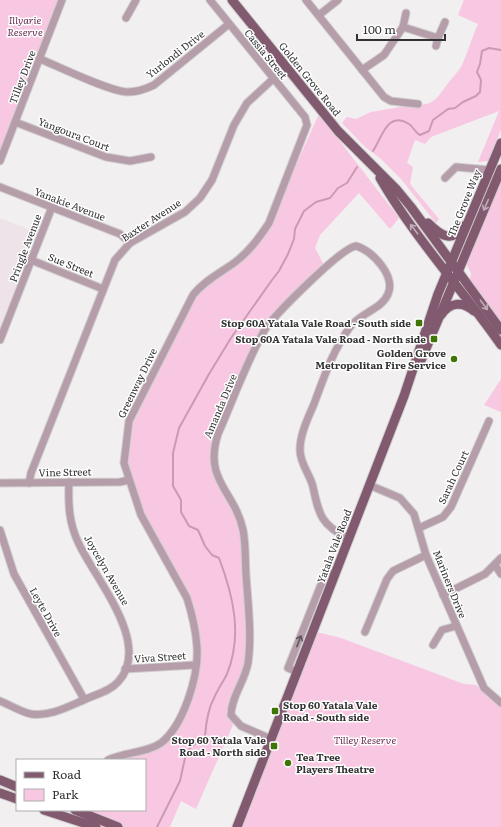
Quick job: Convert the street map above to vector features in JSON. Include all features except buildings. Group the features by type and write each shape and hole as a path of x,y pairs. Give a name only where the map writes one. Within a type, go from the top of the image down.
{"main road":[{"name":"Golden Grove Road","path":"235,1 338,131 397,190 411,207 501,330"},
{"name":"The Grove Way","path":"454,280 455,267 482,189 501,143"},
{"name":"Golden Grove Road","path":"374,168 391,198 454,280 501,345"},
{"name":"The Grove Way","path":"448,272 455,267 501,169"},
{"path":"411,207 440,233 445,236 454,236 464,226 482,189"},
{"path":"432,310 441,272 438,260"},
{"name":"Yatala Vale Road","path":"237,827 404,396 432,310 448,272"},
{"path":"404,396 410,386 454,280"},
{"path":"438,319 445,310 456,304 466,305 481,318"},
{"path":"0,780 16,787"},
{"path":"0,793 16,800"},
{"path":"47,811 96,827"},
{"path":"78,811 118,827"}],"street":[{"name":"Tilley Drive","path":"0,161 62,0"},
{"path":"126,18 136,0"},
{"name":"Cassia Street","path":"210,0 308,121"},
{"path":"306,0 387,99 418,104"},
{"path":"318,16 338,0"},
{"path":"362,70 384,55 403,27 406,13"},
{"path":"436,46 445,22"},
{"name":"Yurlondi Drive","path":"40,59 112,88 127,92 143,90 154,85 229,24"},
{"path":"403,27 438,38"},
{"name":"Baxter Avenue","path":"29,483 31,473 115,260 130,243 185,212 200,198 212,180 234,125 247,103 273,79"},
{"name":"Greenway Drive","path":"111,759 154,746 167,736 178,721 188,699 197,648 191,609 187,598 141,515 129,480 124,463 128,421 192,295 204,283 243,256 260,237 269,223 307,128 308,121"},
{"name":"Yangoura Court","path":"15,122 106,157 130,161 151,157"},
{"path":"452,160 456,167"},
{"path":"456,167 490,170"},
{"path":"445,178 456,167"},
{"name":"Yanakie Avenue","path":"0,187 120,234 130,243"},
{"name":"Pringle Avenue","path":"0,340 52,207"},
{"name":"Amanda Drive","path":"271,739 241,726 231,715 232,706 248,663 249,619 246,569 243,530 236,510 217,478 214,462 214,448 218,434 267,326 325,267 346,250 356,246 364,250 386,271 390,281 388,295 382,303 353,323 334,354 303,432 300,449 300,457 311,482 318,509 332,528 348,539"},
{"name":"Sue Street","path":"31,260 103,289"},
{"name":"Sarah Court","path":"419,528 444,517 451,508 489,421"},
{"name":"Vine Street","path":"0,483 129,480"},
{"name":"Joycelyn Avenue","path":"0,701 30,714 47,714 109,690 119,682 125,669 128,654 127,637 119,612 79,544 70,521 68,504 69,482"},
{"name":"Mariners Drive","path":"369,485 400,498 406,502 414,514 426,555 484,688 501,704"},
{"name":"Leyte Drive","path":"0,530 14,574 84,699"},
{"path":"365,632 387,579 393,571 426,555"},
{"path":"443,595 485,574 501,558"},
{"path":"494,565 501,574"},
{"path":"433,645 442,630 456,626"},
{"name":"Viva Street","path":"125,669 195,665"},
{"path":"72,820 76,811"}],"shaded area":[{"path":"0,218 41,234 0,341"}],"green space":[{"name":"Illyarie Reserve","path":"0,0 62,0 0,161"},
{"path":"464,0 501,0 501,130 488,161 478,162 499,111 431,137 425,144 415,140 407,163 413,167 410,184 439,219 436,223 401,179 381,159 365,147 342,123 347,117 356,119 371,112 429,103 436,98 461,67 478,24 458,15"},
{"path":"319,114 399,218 390,229 359,193 320,235 315,248 325,267 270,323 215,441 215,470 236,510 246,569 248,663 232,706 233,725 196,809 181,801 170,827 122,827 80,811 146,811 146,759 111,759 155,746 170,732 188,699 195,665 191,609 141,515 124,463 129,421 197,290 243,256 277,207"},
{"path":"501,169 501,335 469,286 471,274 464,258"},
{"path":"501,379 501,412 484,405"},
{"name":"Tilley Reserve","path":"313,631 341,638 464,684 476,685 501,708 501,827 237,827"}],"waterway":[{"path":"373,151 386,127 395,120 411,125 420,135 429,131 433,120 448,109 455,108 463,102 476,96 480,92 481,80 477,72 482,51 489,48 501,50"},
{"path":"157,827 180,781 185,758 190,748 205,736 210,707 227,674 232,659 235,630 232,601 219,558 212,555 205,546 198,530 189,526 181,512 181,500 173,486 173,453 179,428 231,338 279,271 288,254 294,239 295,229 304,211 316,202 330,198 338,188 347,183 357,167"}],"place":[{"name":"Stop 60A Yatala Vale Road - South side","path":"419,323"},
{"name":"Stop 60A Yatala Vale Road - North side","path":"434,339"},
{"name":"Golden Grove Metropolitan Fire Service","path":"454,359"},
{"name":"Stop 60 Yatala Vale Road - South side","path":"275,711"},
{"name":"Stop 60 Yatala Vale Road - North side","path":"274,746"},
{"name":"Tea Tree Players Theatre","path":"288,763"}]}
